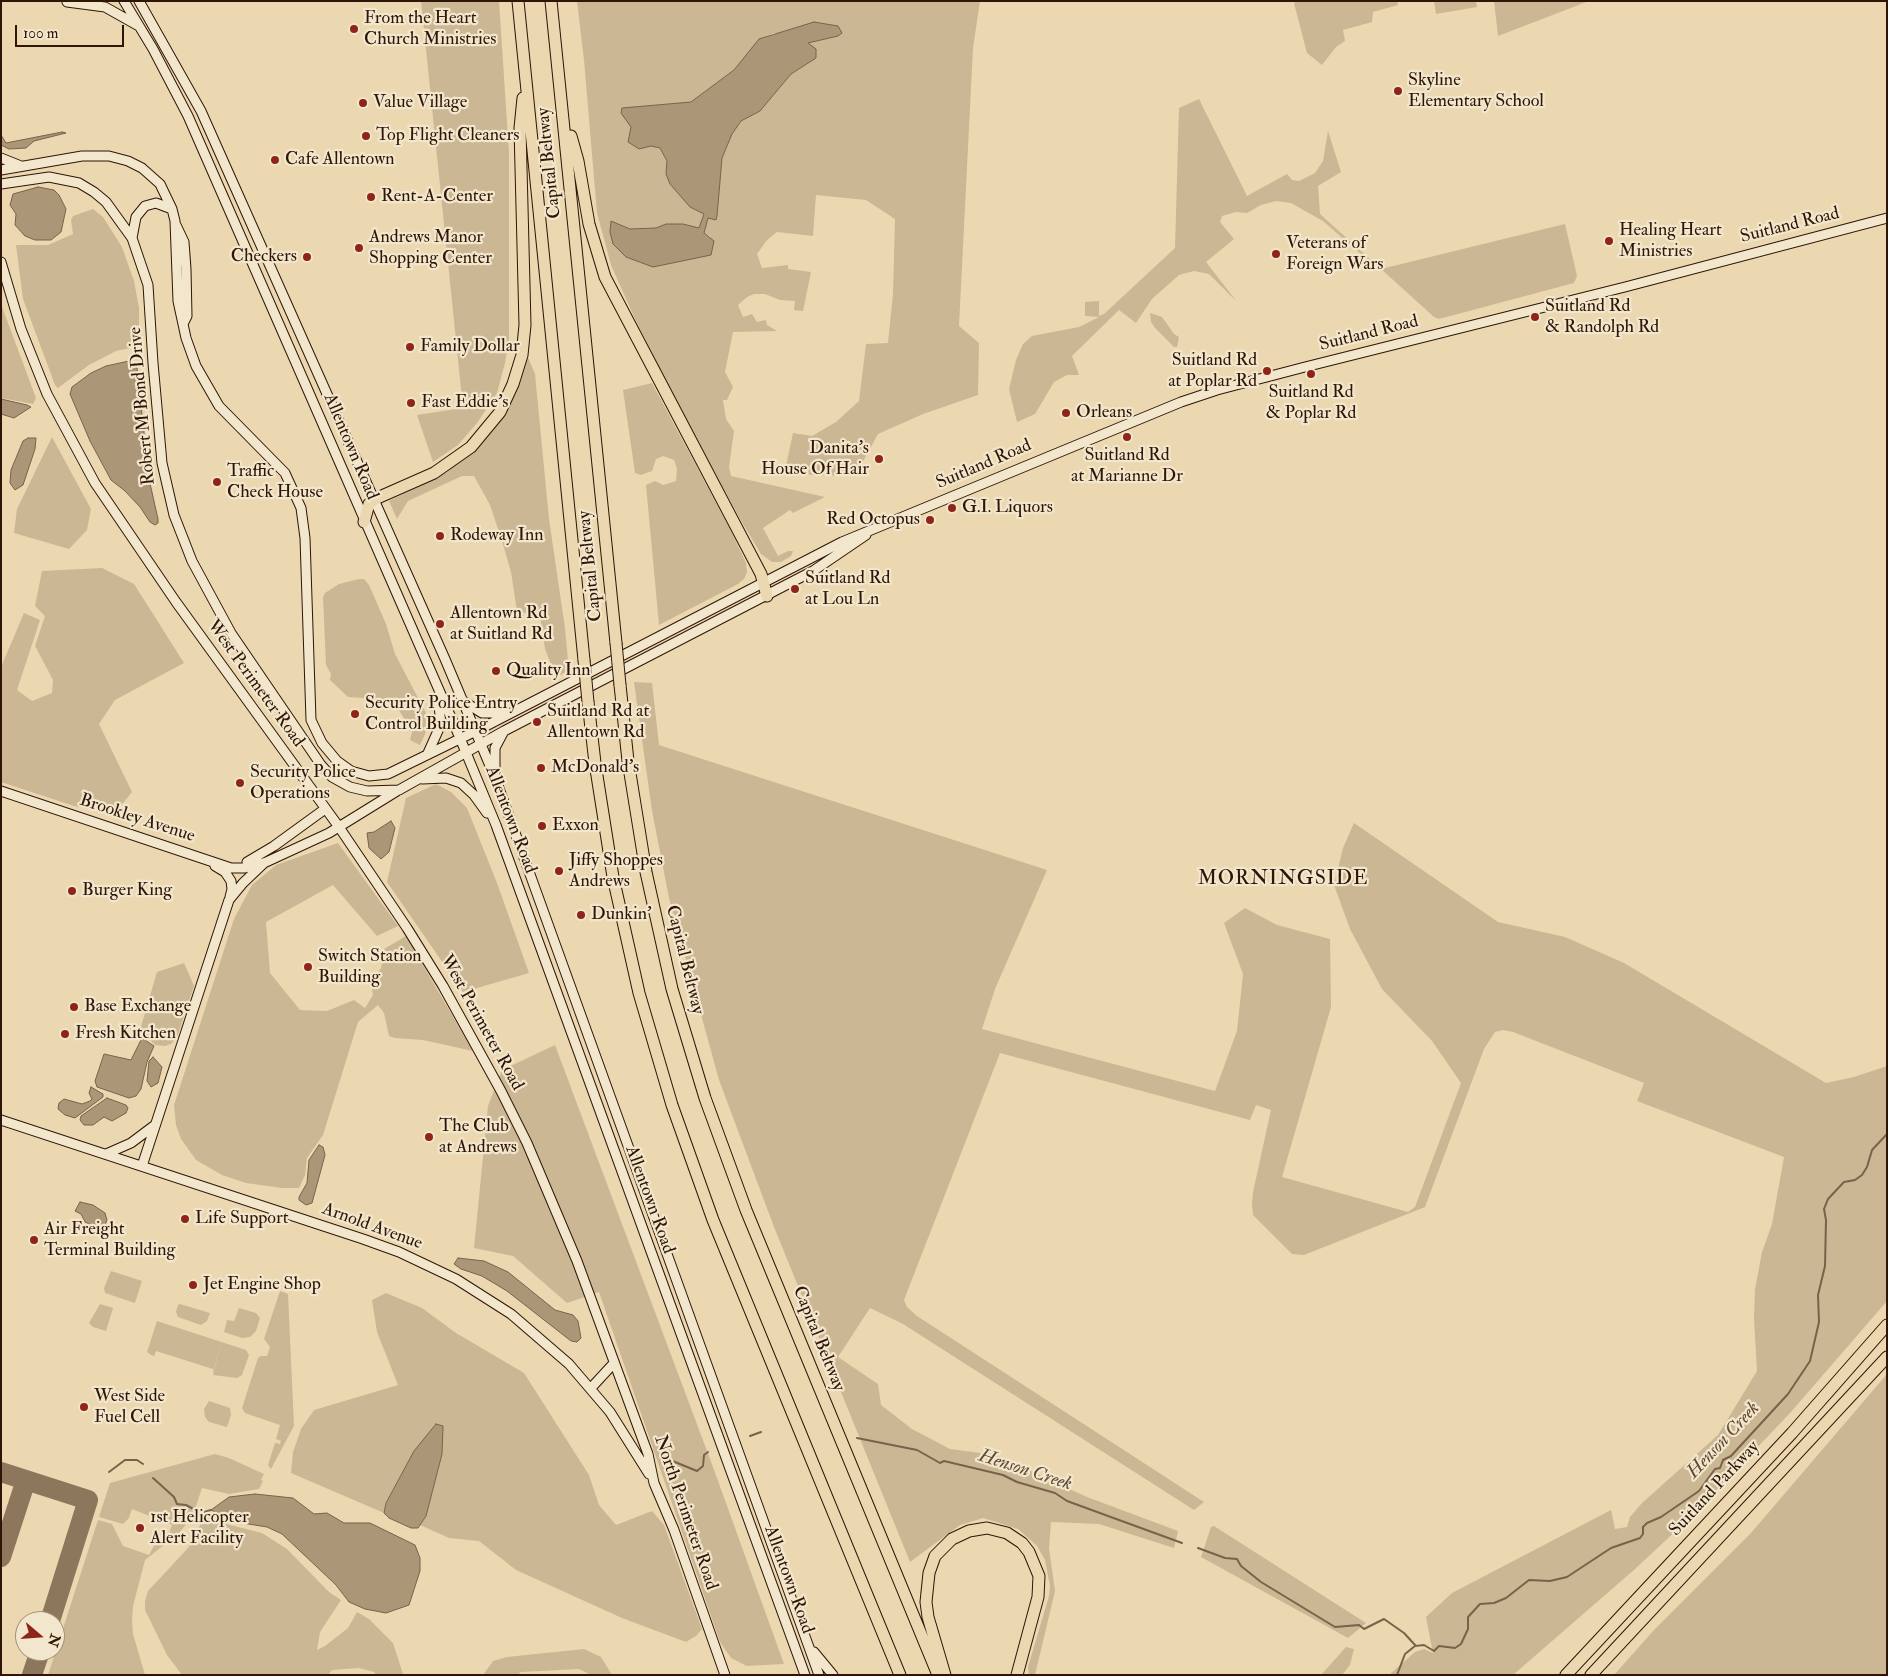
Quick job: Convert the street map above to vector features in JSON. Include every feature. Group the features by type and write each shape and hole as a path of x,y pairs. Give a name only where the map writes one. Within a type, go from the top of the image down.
{"highway":[{"name":"Capital Beltway","path":"518,1 588,702 603,821 614,886 639,993 672,1105 712,1220 900,1675"},
{"name":"Capital Beltway","path":"551,1 628,761 646,872 672,989 705,1098 746,1210 938,1675"},
{"path":"364,522 370,504 375,499 434,473 471,447 500,412 515,380 522,355 525,325 520,128 526,72"},
{"path":"563,111 578,161 589,224 605,277 764,580 767,596"},
{"name":"Suitland Parkway","path":"1566,1675 1786,1439 1887,1325"},
{"name":"Suitland Parkway","path":"1591,1675 1887,1358"},
{"path":"945,1675 928,1617 926,1602 928,1572 935,1556 947,1542 963,1532 981,1528 1003,1531 1019,1540 1030,1552 1039,1576 1038,1597 1016,1675"}],"main road":[{"name":"Allentown Road","path":"124,1 140,26 188,116 364,522 436,682 496,825 806,1675"},
{"name":"Allentown Road","path":"139,1 202,111 375,499 496,780 527,863 565,978 819,1675"},
{"path":"67,2 105,7 140,26"},
{"path":"1,170 82,156 119,158 142,168 160,184 172,209 175,222 176,286 183,325 196,366 213,397 234,424 279,466 297,494 304,519 309,710 315,732 337,761 351,771 369,776 388,774 460,738"},
{"path":"1,158 22,166"},
{"name":"Robert M Bond Drive","path":"1,184 49,177 79,183 106,202 132,238 148,285 153,363 167,490 192,560 231,634 328,773 338,781 357,790 379,792 399,790 466,752"},
{"path":"132,238 136,217 146,206 156,204 172,209"},
{"name":"Suitland Road","path":"460,738 764,580 842,542 1127,423 1217,390 1625,287 1887,218"},
{"name":"West Perimeter Road","path":"1,262 21,329 47,394 95,484 176,602 338,827 438,978 501,1091 527,1144 574,1252 614,1363"},
{"name":"Suitland Road","path":"466,752 767,596 840,555 874,529"},
{"path":"427,754 441,724 436,682"},
{"path":"462,701 487,714 512,712"},
{"path":"496,780 494,752 504,731"},
{"path":"417,780 446,778 461,783 474,795 496,825"},
{"path":"228,864 245,868 264,863 338,827 399,790"},
{"name":"Brookley Avenue","path":"1,791 228,864"},
{"path":"228,864 255,858 326,810"},
{"path":"142,1166 232,889 230,878 206,857"},
{"path":"229,900 264,863"},
{"path":"228,864 238,890"},
{"path":"552,982 565,978"},
{"name":"Arnold Avenue","path":"1,1120 363,1239 439,1270 477,1290 511,1314 552,1349 591,1388 630,1440 654,1482"},
{"path":"106,1154 131,1143 155,1125"},
{"path":"683,1338 695,1333"},
{"path":"591,1388 614,1363"},
{"name":"North Perimeter Road","path":"614,1363 648,1454 654,1482 674,1530 724,1675"},
{"path":"807,1643 833,1675"}],"shaded area":[{"path":"421,1 499,1 509,153 509,339 505,363 497,393 477,423 458,445 433,462 417,415 463,408"},
{"path":"577,1 980,1 973,48 959,326 979,343 978,395 923,414 878,434 855,476 811,475 786,466 793,433 812,436 836,422 859,401 866,344 888,343 893,294 895,219 866,200 816,195 813,236 777,232 767,240 757,254 762,268 788,265 788,269 811,272 803,311 794,310 795,301 780,300 765,294 754,294 747,297 738,305 743,317 752,314 757,322 766,320 767,325 777,331 733,332 725,372 733,387 727,400 723,400 726,419 734,431 729,467 731,476 825,497 793,513 790,510 763,528 778,556 788,551 793,551 791,556 781,562 772,562 761,554 740,519 668,385 611,265 597,213","holes":["774,33 838,36 808,43 816,58 791,74 760,111 741,121 732,134 722,158 716,220 708,217 704,233 711,237 610,232 611,221 630,229 656,228 666,224 683,224 699,229 704,214 690,207 670,184 666,174 667,161 660,148 651,146 639,149 628,142 631,127 622,108 691,102 734,70 760,39"]},
{"path":"1297,1 1397,1 1398,5 1373,12 1372,22 1343,30 1345,41 1336,47 1322,65 1307,53 1294,3"},
{"path":"1434,1 1476,1 1477,7 1436,14"},
{"path":"1494,1 1589,1 1498,36"},
{"path":"814,22 838,26 842,33 838,36 808,43 816,49 816,58 791,74 760,111 741,121 732,134 722,158 716,220 708,218 704,233 714,241 711,255 653,267 626,257 613,244 610,232 611,221 630,229 656,228 666,224 683,224 699,228 704,214 690,207 670,184 666,174 667,161 660,148 651,146 639,149 628,142 631,127 621,113 622,108 691,102 734,70 759,39"},
{"path":"1199,99 1247,196 1287,174 1292,180 1299,181 1315,173 1323,161 1328,131 1341,172 1318,186 1320,214 1372,261 1371,263 1323,221 1291,203 1276,201 1261,205 1247,213 1236,212 1222,216 1220,222 1234,239 1206,262 1237,302 1209,274 1194,271 1179,275 1152,299 1136,323 1119,310 1072,356 1079,375 1067,375 1054,382 1035,414 1017,422 1009,389 1016,360 1023,344 1032,336 1079,327 1099,317 1085,316 1085,302 1099,301 1099,316 1104,314 1175,248 1179,108"},
{"path":"62,132 66,133 34,141 26,148 9,149 1,145 1,135 6,143"},
{"path":"38,187 54,190 59,195 66,209 61,232 51,240 35,240 25,236 15,225 16,214 10,205 13,194"},
{"path":"93,209 103,217 122,247 134,281 139,308 139,334 130,348 116,351 89,365 58,388 55,385 23,299 16,245 48,245 73,234 71,220 73,216"},
{"path":"1565,224 1577,276 1574,283 1439,319 1434,317 1381,269"},
{"path":"1,304 36,398 33,404 1,398"},
{"path":"1150,313 1162,317 1174,334 1179,337 1177,347 1174,347 1155,328 1151,322"},
{"path":"527,355 535,374 549,519 565,628 569,671 556,677 545,649 540,616 517,611 511,572 502,541 490,505 474,476 462,476 408,501 397,519 389,501 446,473 488,436 510,400"},
{"path":"129,361 137,368 149,479 158,519 158,523 155,525 150,522 140,507 125,491 111,480 90,441 70,394 72,387 91,373 106,366"},
{"path":"652,383 732,533 746,563 747,572 744,579 738,584 659,625 646,485 655,481 663,485 676,481 677,469 674,460 663,456 656,459 652,471 641,475 635,473 623,390"},
{"path":"1,399 31,407 14,418 1,414"},
{"path":"52,437 91,509 87,530 69,549 14,533 17,509"},
{"path":"28,438 36,438 35,449 23,485 15,490 10,483 11,470 23,441"},
{"path":"102,568 134,584 184,663 115,700 99,724 132,792 120,807 101,811 74,806 1,782 1,667 24,613 40,620 17,690 32,701 52,693 53,680 35,646 45,616 35,606 42,571"},
{"path":"364,579 369,585 386,624 395,654 428,717 426,732 420,745 410,740 412,732 395,704 379,700 373,703 363,698 348,697 330,680 331,674 326,665 323,597 325,593 339,584"},
{"path":"634,682 652,683 659,745 1047,870 995,989 982,1029 1215,1091 1237,1031 1243,974 1224,923 1245,908 1277,925 1330,939 1331,1007 1282,1177 1408,1212 1415,1207 1461,1083 1432,1041 1382,989 1350,929 1334,885 1343,848 1354,823 1498,922 1565,937 1624,963 1826,1083 1854,1077 1887,1066 1887,1301 1791,1412 1695,1513 1635,1569 1513,1675 1389,1675 1415,1652 1424,1649 1433,1653 1426,1617 1452,1593 1611,1510 1615,1529 1627,1527 1630,1517 1642,1503 1718,1435 1757,1371 1754,1319 1755,1289 1762,1252 1772,1224 1784,1157 1637,1101 1644,1083 1513,1032 1503,1030 1495,1032 1484,1049 1425,1207 1304,1255 1292,1254 1253,1215 1253,1192 1271,1110 1256,1105 1250,1120 1000,1053 904,1300 907,1307 917,1316 1204,1502 1194,1510 903,1324 870,1308 838,1357 878,1384 881,1405 912,1429 950,1449 996,1455 1087,1497 1178,1531 1174,1548 1099,1524 1051,1522 1049,1548 1055,1591 1035,1675 1029,1675 1028,1667 1049,1596 1050,1586 1045,1560 1037,1546 1018,1529 983,1518 960,1525 910,1562 774,1227 719,1080 669,898 652,811"},
{"path":"436,784 451,792 467,808 497,883 529,973 463,992 387,882 406,798"},
{"path":"391,821 395,828 389,852 381,859 369,848 367,833 374,832"},
{"path":"338,843 398,926 377,936 333,885 266,922 270,973 300,1010 327,1011 354,1000 365,1008 373,995 371,983 381,968 384,949 406,936 473,1051 423,1040 389,1036 384,1013 378,1005 358,1022 323,1135 307,1158 305,1175 299,1188 282,1188 246,1183 222,1175 196,1160 181,1139 176,1125 174,1105 234,919 252,885 276,865"},
{"path":"184,963 194,986 177,1037 171,1044 165,1046 155,1045 140,1030 157,972"},
{"path":"142,1038 154,1046 147,1062 141,1089 136,1096 129,1098 97,1087 95,1081 104,1054 131,1060"},
{"path":"555,1045 713,1467 784,1664 747,1666 731,1658 720,1642 599,1292 567,1303 513,1256 474,1248 488,1106 502,1070"},
{"path":"153,1057 162,1067 158,1083 151,1087 147,1081 149,1061"},
{"path":"91,1087 103,1094 103,1097 75,1118 65,1115 58,1109 59,1103 64,1099 82,1104 90,1101 92,1099 89,1093"},
{"path":"107,1098 126,1105 128,1108 126,1113 112,1121 104,1117 93,1125 84,1125 80,1120 81,1116"},
{"path":"319,1145 323,1147 325,1155 312,1203 306,1205 299,1200 299,1197 307,1183 309,1160"},
{"path":"80,1202 93,1205 105,1213 107,1220 105,1225 95,1227 85,1222 81,1214 75,1211"},
{"path":"458,1258 484,1261 508,1272 555,1310 573,1315 578,1321 581,1338 577,1342 571,1341 507,1291 482,1276 461,1269 454,1264"},
{"path":"111,1271 142,1281 135,1303 105,1293 104,1288"},
{"path":"280,1291 288,1294 294,1426 271,1469 268,1465 275,1443 280,1444 281,1441 276,1439 280,1425 245,1413 242,1408 258,1358 267,1356 270,1347 264,1339"},
{"path":"386,1293 422,1308 456,1333 524,1373 589,1475 599,1505 616,1525 652,1511 664,1525 702,1629 696,1636 686,1642 622,1618 516,1570 479,1541 449,1538 420,1525 426,1516 442,1454 404,1469 386,1503 384,1513 291,1473 293,1452 301,1429 314,1410 398,1385 377,1332 372,1300"},
{"path":"100,1304 113,1308 106,1331 93,1327 89,1323"},
{"path":"180,1304 210,1313 207,1321 201,1325 178,1317 176,1312"},
{"path":"239,1308 256,1313 260,1318 256,1331 250,1337 242,1338 224,1332 227,1320 234,1321"},
{"path":"157,1321 246,1350 249,1355 242,1375 237,1378 213,1375 221,1342 213,1373 213,1369 156,1351 154,1356 151,1355 147,1352"},
{"path":"1887,1374 1887,1675 1614,1675 1654,1630 1751,1533"},
{"path":"209,1401 230,1408 231,1415 227,1427 209,1422 205,1417 204,1409"},
{"path":"436,1424 443,1426 442,1454 426,1516 418,1528 411,1528 389,1518 384,1513 386,1503 414,1451"},
{"path":"215,1454 229,1458 264,1474 259,1489 229,1494 202,1488 194,1512 187,1523 179,1533 145,1560 133,1606 132,1622 133,1634 145,1675 48,1675 53,1661 65,1661 65,1622 98,1520 112,1524 123,1546 149,1555 157,1540 166,1542 172,1525 132,1509 129,1518 123,1524 99,1517 110,1483"},
{"path":"255,1494 293,1498 314,1514 327,1513 344,1523 370,1523 415,1545 420,1558 420,1571 409,1605 386,1613 365,1609 349,1602 336,1585 282,1534 267,1527 236,1522 211,1510 229,1497"},
{"path":"206,1514 230,1525 262,1533 287,1549 329,1592 341,1600 320,1632 317,1650 348,1628 357,1612 369,1619 393,1643 403,1674 376,1675 374,1672 359,1668 332,1670 328,1675 182,1675 167,1655 145,1610 145,1601 148,1591 188,1548"},
{"path":"1214,1526 1366,1623 1348,1638 1201,1557 1211,1527"},
{"path":"1346,1647 1354,1649 1350,1665 1342,1675 1321,1675"},
{"path":"584,1649 601,1657 612,1675 591,1675 579,1669 521,1672 517,1675 483,1675 493,1661 507,1657"}],"waterway":[{"name":"Henson Creek","path":"1397,1675 1405,1654 1415,1646 1424,1645 1434,1651 1439,1646 1455,1648 1461,1644 1468,1629 1468,1617 1480,1604 1494,1603 1506,1598 1529,1580 1550,1581 1567,1577 1611,1548 1640,1538 1643,1534 1643,1527 1647,1523 1661,1517 1699,1491 1715,1469 1720,1468 1723,1460 1731,1456 1788,1394 1810,1361 1819,1322 1818,1295 1825,1266 1826,1220 1824,1209 1828,1199 1844,1182 1855,1180 1862,1175 1867,1167 1872,1150 1887,1134"},
{"name":"Henson Creek","path":"750,1436 761,1432"},
{"name":"Henson Creek","path":"857,1438 917,1450 940,1463 944,1461 1003,1475 1017,1482 1055,1493 1067,1501 1182,1543"},
{"name":"Henson Creek","path":"663,1454 675,1462 697,1471 703,1466 704,1455 708,1452"},
{"path":"109,1472 125,1460 137,1460 143,1464"},
{"path":"153,1478 174,1497 177,1504 186,1505 201,1513 211,1510"},
{"name":"Henson Creek","path":"1198,1548 1225,1558 1237,1559 1241,1566 1261,1582 1335,1627 1359,1625 1364,1629 1384,1619 1404,1633 1415,1645"}],"taxiway":[{"path":"1,1472 88,1500 53,1611"},
{"path":"1,1557 26,1480"},
{"path":"32,1675 37,1661"}],"place":[{"name":"From the Heart Church Ministries","path":"354,29"},
{"name":"Skyline Elementary School","path":"1398,91"},
{"name":"Value Village","path":"363,103"},
{"name":"Top Flight Cleaners","path":"366,136"},
{"name":"Cafe Allentown","path":"275,160"},
{"name":"Rent-A-Center","path":"371,197"},
{"name":"Healing Heart Ministries","path":"1609,241"},
{"name":"Andrews Manor Shopping Center","path":"359,248"},
{"name":"Veterans of Foreign Wars","path":"1276,254"},
{"name":"Checkers","path":"307,257"},
{"name":"Suitland Rd & Randolph Rd","path":"1535,317"},
{"name":"Family Dollar","path":"410,347"},
{"name":"Suitland Rd at Poplar Rd","path":"1267,371"},
{"name":"Suitland Rd & Poplar Rd","path":"1311,374"},
{"name":"Fast Eddie's","path":"411,403"},
{"name":"Orleans","path":"1066,413"},
{"name":"Suitland Rd at Marianne Dr","path":"1127,437"},
{"name":"Danita's House Of Hair","path":"879,459"},
{"name":"Traffic Check House","path":"217,482"},
{"name":"G.I. Liquors","path":"952,508"},
{"name":"Red Octopus","path":"930,520"},
{"name":"Rodeway Inn","path":"440,536"},
{"name":"Suitland Rd at Lou Ln","path":"795,589"},
{"name":"Allentown Rd at Suitland Rd","path":"440,624"},
{"name":"Quality Inn","path":"496,671"},
{"name":"Security Police Entry Control Building","path":"355,714"},
{"name":"Suitland Rd at Allentown Rd","path":"537,722"},
{"name":"McDonald's","path":"541,768"},
{"name":"Security Police Operations","path":"240,783"},
{"name":"Exxon","path":"542,826"},
{"name":"Jiffy Shoppes Andrews","path":"559,871"},
{"name":"Burger King","path":"72,891"},
{"name":"Dunkin'","path":"581,915"},
{"name":"Switch Station Building","path":"308,967"},
{"name":"Base Exchange","path":"74,1007"},
{"name":"Fresh Kitchen","path":"65,1034"},
{"name":"The Club at Andrews","path":"429,1137"},
{"name":"Life Support","path":"185,1219"},
{"name":"Air Freight Terminal Building","path":"34,1240"},
{"name":"Jet Engine Shop","path":"193,1285"},
{"name":"West Side Fuel Cell","path":"84,1407"},
{"name":"1st Helicopter Alert Facility","path":"140,1528"}],"district":[{"name":"MORNINGSIDE","path":"1283,880"}]}
